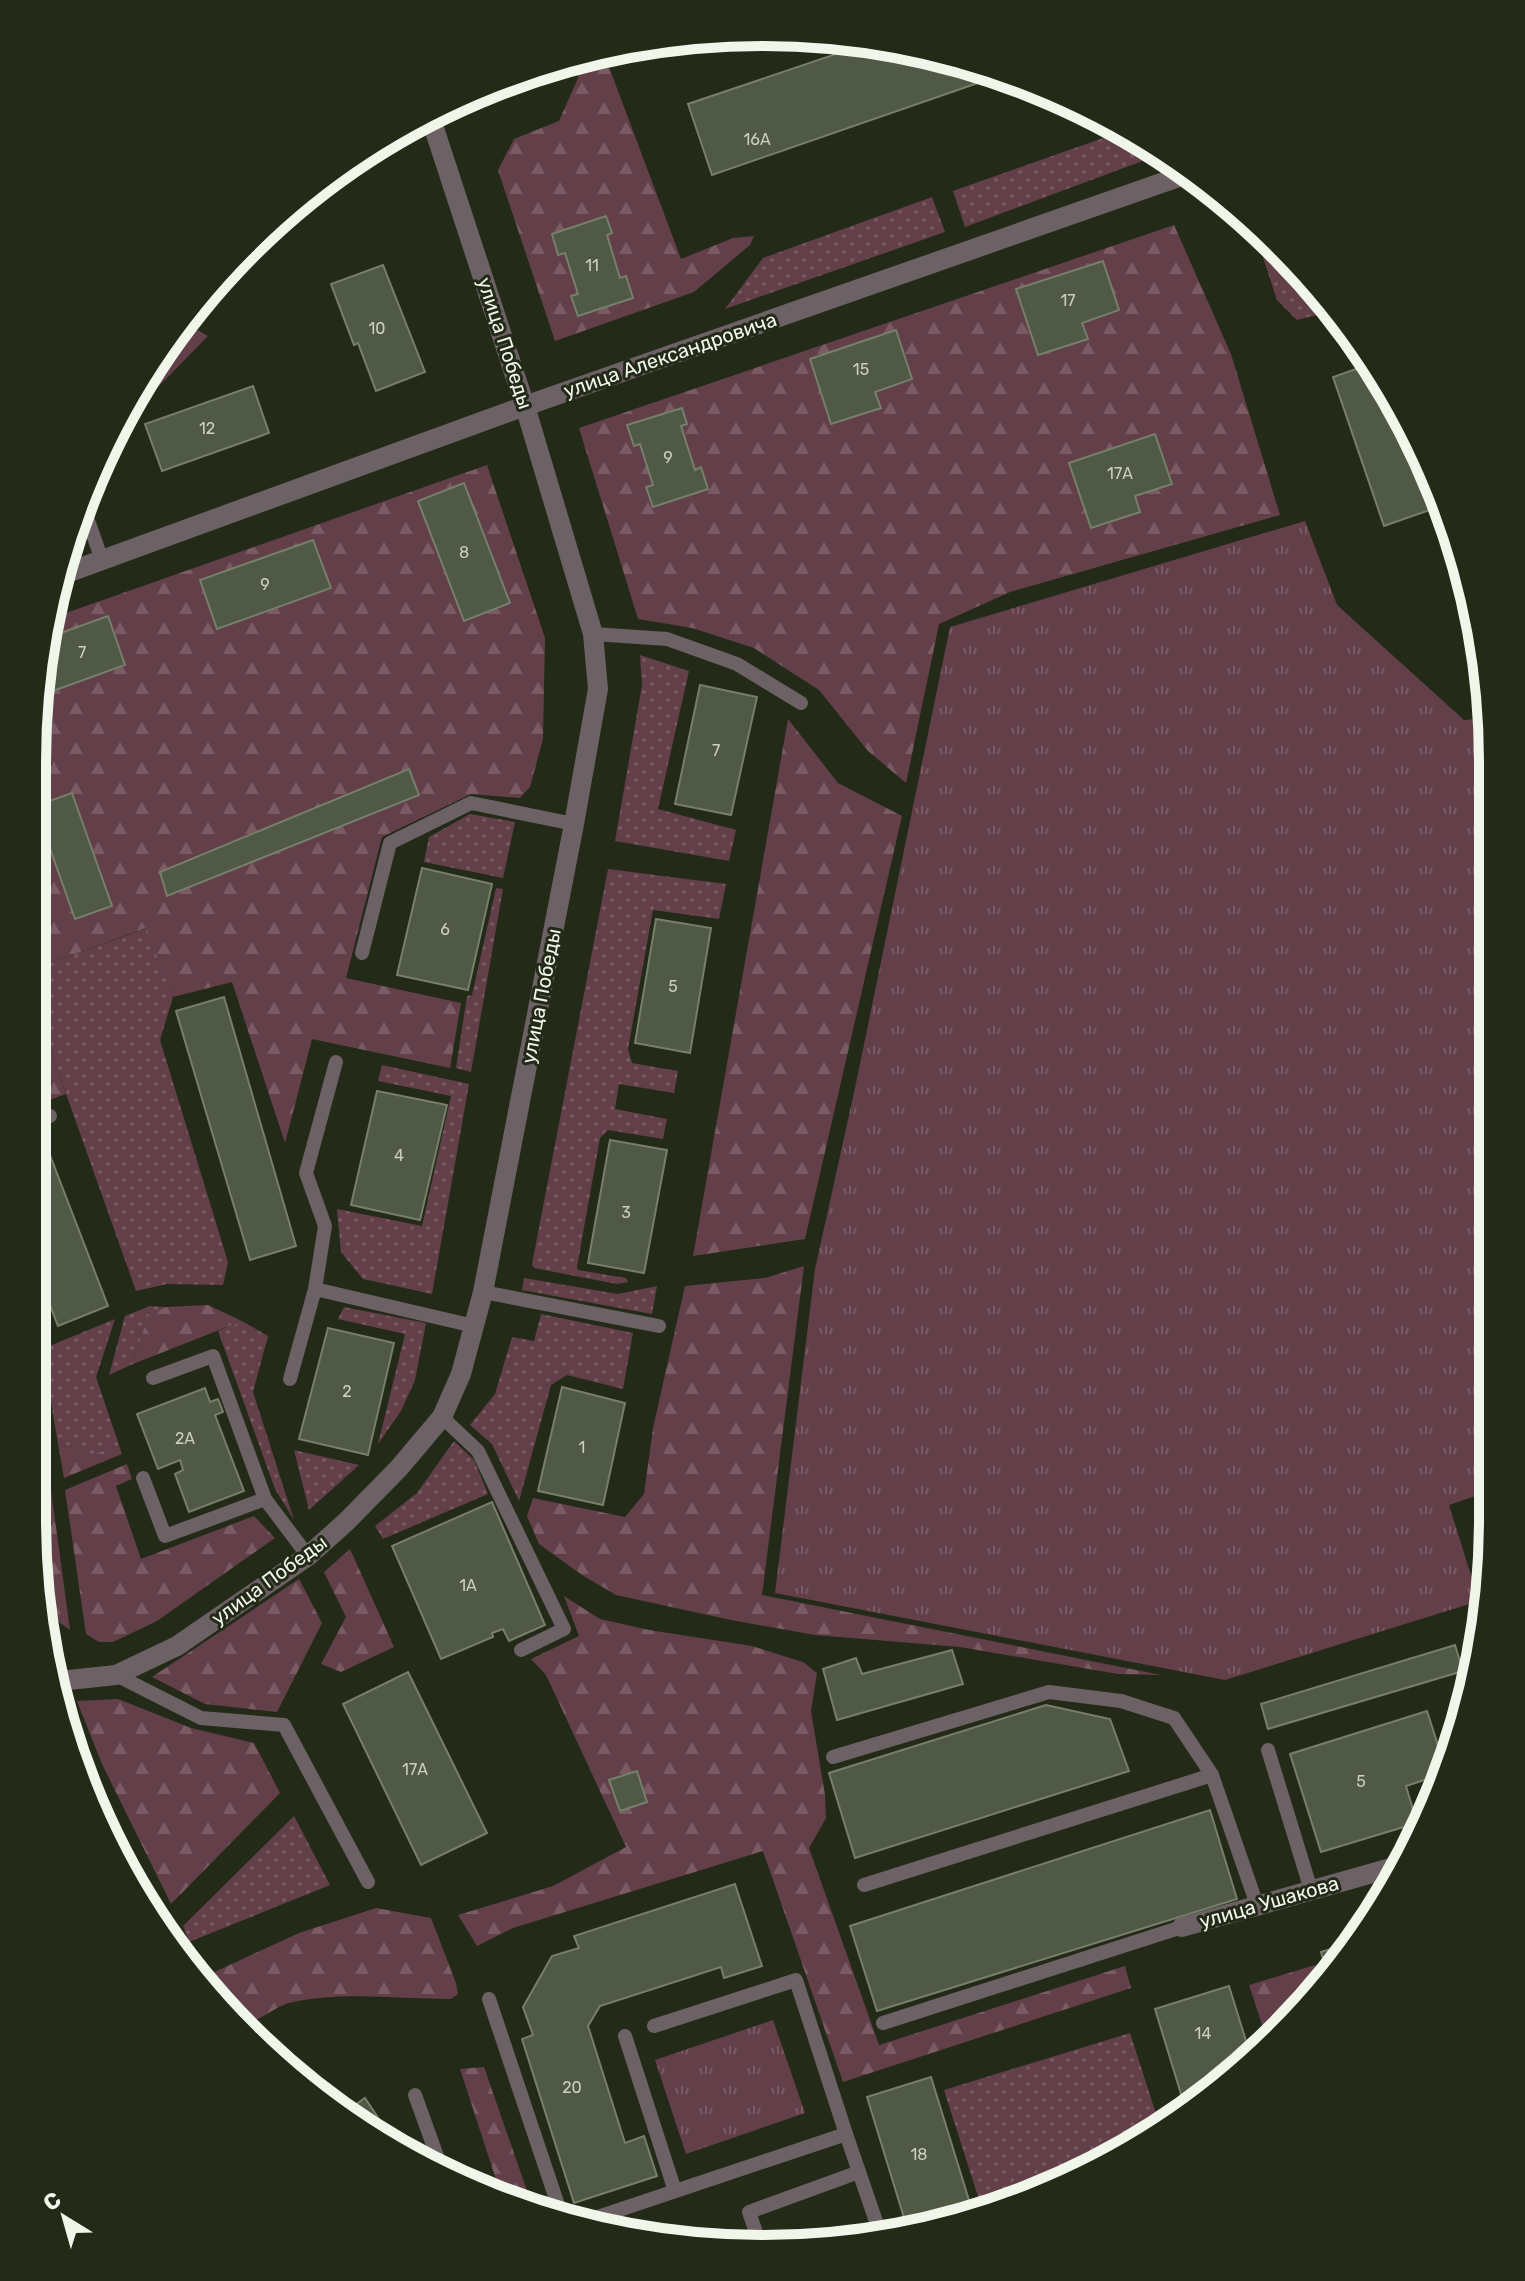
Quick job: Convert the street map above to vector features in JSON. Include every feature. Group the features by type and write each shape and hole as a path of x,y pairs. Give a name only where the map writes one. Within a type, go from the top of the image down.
{"street":[{"name":"улица Победы","path":"65,1680 116,1675 177,1646 308,1556 347,1521 399,1468 442,1417 461,1374 483,1292 598,689 593,634 525,406 433,127"},
{"name":"улица Александровича","path":"72,571 525,406 1176,178"},
{"name":"улица Ушакова","path":"1182,1927 1387,1869"}],"lane":[{"path":"88,521 102,560"},
{"path":"593,634 667,639 737,664 801,703"},
{"path":"362,953 390,843 471,803 574,824"},
{"path":"290,1379 315,1289 325,1226 306,1173 336,1062"},
{"path":"46,1118 50,1116"},
{"path":"315,1289 474,1326"},
{"path":"483,1292 659,1326"},
{"path":"153,1378 213,1356 265,1499 308,1556"},
{"path":"442,1417 478,1451 564,1629 521,1650"},
{"path":"143,1478 165,1536 265,1499"},
{"path":"116,1675 201,1718 284,1725 368,1882"},
{"path":"833,1757 1049,1692 1121,1701 1174,1718 1212,1775 1257,1905"},
{"path":"1268,1750 1311,1890"},
{"path":"864,1885 1212,1775"},
{"path":"883,2023 1182,1927"},
{"path":"654,2026 796,1980 877,2225"},
{"path":"489,1999 558,2205"},
{"path":"625,2036 675,2191"},
{"path":"415,2095 437,2156"},
{"path":"601,2216 846,2134"},
{"path":"757,2235 749,2212 859,2172"}],"green space":[{"path":"608,63 681,259 733,238 754,236 750,245 694,292 555,341 498,170 514,139 559,121 578,78 578,70"},
{"path":"1109,136 1148,159 965,227 953,191"},
{"path":"932,197 945,232 725,309 763,258"},
{"path":"1174,225 1231,354 1280,515 1010,592 939,624 906,783 868,751 819,690 754,648 692,628 638,619 579,428"},
{"path":"1260,247 1302,292 1307,305 1312,303 1321,314 1297,320 1277,300"},
{"path":"193,327 208,336 143,402"},
{"path":"487,465 545,638 543,739 530,787 520,798 471,794 382,837 346,978 461,1003 450,1068 312,1039 285,1143 232,982 173,997 146,928 46,965 48,716 62,614"},
{"path":"1305,521 1337,605 1464,720 1477,719 1479,1495 1449,1505 1475,1588 1474,1603 1225,1680 775,1593 815,1269 950,627"},
{"path":"640,655 689,671 658,809 736,830 729,861 615,841 642,685"},
{"path":"788,719 838,783 902,816 805,1239 693,1256"},
{"path":"470,814 515,822 503,878 424,862 429,837"},
{"path":"608,869 726,884 719,919 653,910 628,1049 632,1063 678,1071 674,1093 619,1084 615,1109 667,1119 663,1139 608,1130 600,1138 577,1267 578,1270 626,1278 628,1282 617,1284 534,1268 532,1264"},
{"path":"496,888 503,889 471,1072 456,1068 467,996 472,995"},
{"path":"147,928 173,997 160,1040 228,1262 223,1285 167,1284 136,1291 46,1037 46,965"},
{"path":"46,1038 66,1094 46,1101"},
{"path":"382,1065 469,1084 432,1294 363,1279 341,1252 337,1209 422,1226 451,1096 378,1081"},
{"path":"804,1266 762,1595 1161,1675 1118,1674 960,1647 815,1635 731,1620 616,1595 539,1544 527,1516 533,1498 625,1517 644,1494 653,1428 685,1286 765,1278"},
{"path":"524,1278 618,1294 657,1286 652,1314 522,1290"},
{"path":"208,1305 242,1321 133,1364 148,1316 166,1307"},
{"path":"150,1306 166,1307 148,1317 133,1364 109,1375 125,1316"},
{"path":"344,1307 426,1323 415,1380 401,1411 378,1444 405,1334 338,1319"},
{"path":"541,1314 633,1333 623,1389 567,1375 551,1385 519,1501 492,1444 470,1425 495,1394 512,1337 534,1341"},
{"path":"115,1319 96,1377 119,1445 83,1460 75,1447 58,1444 46,1384 46,1347"},
{"path":"242,1321 268,1336 253,1392 294,1520 275,1489 218,1331"},
{"path":"454,1441 474,1460 488,1494 383,1539 375,1526 417,1493"},
{"path":"58,1444 75,1447 83,1459 119,1445 122,1454 64,1478"},
{"path":"294,1450 359,1465 309,1510"},
{"path":"46,1454 70,1630 56,1620 48,1554"},
{"path":"127,1464 132,1479 116,1486 141,1559 254,1516 275,1538 157,1621 113,1642 99,1642 86,1634 65,1490"},
{"path":"350,1549 394,1647 341,1672 321,1664 346,1617 324,1572"},
{"path":"299,1579 322,1623 277,1712 205,1704 152,1677"},
{"path":"564,1596 600,1619 752,1646 803,1662 817,1673 811,1711 826,1818 809,1848 879,2045 1125,1966 1131,1988 843,2082 763,1851 513,1928 477,1946 458,1915 553,1886 626,1847 546,1675 531,1659 579,1636"},
{"path":"118,1699 191,1728 254,1743 280,1793 171,1904 102,1764 77,1701"},
{"path":"94,1776 144,1881 120,1835"},
{"path":"294,1816 330,1885 189,1942 183,1926"},
{"path":"376,1908 431,1918 458,1994 451,1999 352,1996 313,1999 287,2004 252,2021 210,1974 299,1933"},
{"path":"1315,1965 1317,1972 1264,2030 1249,1985"},
{"path":"773,2020 805,2113 686,2154 655,2060"},
{"path":"1130,2033 1157,2117 1079,2161 979,2201 944,2090"},
{"path":"484,2067 529,2196 497,2184 460,2069"}],"building":[{"path":"845,51 902,60 984,81 712,175 688,104"},
{"path":"606,216 612,233 607,235 620,278 626,276 633,298 578,316 571,296 578,294 565,253 558,255 552,234"},
{"path":"1103,261 1119,310 1082,323 1088,339 1038,355 1016,289"},
{"path":"383,265 425,372 376,391 358,343 354,345 331,284"},
{"path":"896,330 912,379 875,392 881,408 831,424 810,359"},
{"path":"1360,367 1405,446 1432,509 1384,526 1333,377"},
{"path":"253,386 269,433 162,471 145,424"},
{"path":"682,408 687,424 681,426 695,470 701,467 708,489 653,507 646,487 653,485 640,444 634,446 627,425"},
{"path":"1155,434 1172,484 1135,496 1140,512 1091,528 1069,463"},
{"path":"464,483 510,603 464,621 418,501"},
{"path":"313,540 331,588 217,629 200,580"},
{"path":"108,616 125,665 50,692 58,634"},
{"path":"700,685 757,697 731,815 675,804"},
{"path":"409,769 419,795 167,896 160,872"},
{"path":"72,793 112,906 75,919 46,837 46,802"},
{"path":"422,868 492,884 468,990 397,975"},
{"path":"656,919 711,928 690,1053 635,1043"},
{"path":"224,997 296,1246 250,1260 176,1011"},
{"path":"377,1091 447,1105 420,1220 351,1205"},
{"path":"610,1140 667,1150 644,1273 588,1263"},
{"path":"46,1145 108,1306 58,1326 46,1295"},
{"path":"328,1328 394,1343 368,1455 299,1439"},
{"path":"562,1387 625,1403 603,1505 538,1491"},
{"path":"205,1388 210,1402 218,1399 223,1412 215,1415 244,1491 189,1512 175,1474 183,1470 180,1460 158,1469 137,1414"},
{"path":"492,1502 545,1625 509,1641 503,1629 492,1633 493,1637 441,1659 392,1546"},
{"path":"1455,1645 1463,1669 1268,1729 1261,1704"},
{"path":"952,1650 963,1684 837,1720 823,1669 856,1658 862,1674"},
{"path":"408,1672 487,1833 421,1865 343,1704"},
{"path":"1046,1705 1110,1719 1129,1771 855,1858 829,1773"},
{"path":"1427,1711 1440,1752 1430,1778 1406,1786 1414,1814 1409,1825 1321,1852 1290,1754"},
{"path":"637,1771 647,1802 620,1811 609,1780"},
{"path":"1210,1810 1237,1899 877,2011 850,1926"},
{"path":"735,1884 762,1966 724,1978 721,1967 600,2006 588,2026 625,2143 644,2136 657,2176 574,2203 522,2039 533,2035 523,2007 552,1956 579,1948 574,1936"},
{"path":"1336,1947 1324,1963 1321,1952"},
{"path":"1229,1986 1247,2045 1182,2099 1155,2009"},
{"path":"931,2077 970,2204 905,2220 867,2097"},
{"path":"365,2098 384,2126 364,2114 353,2106"}]}
